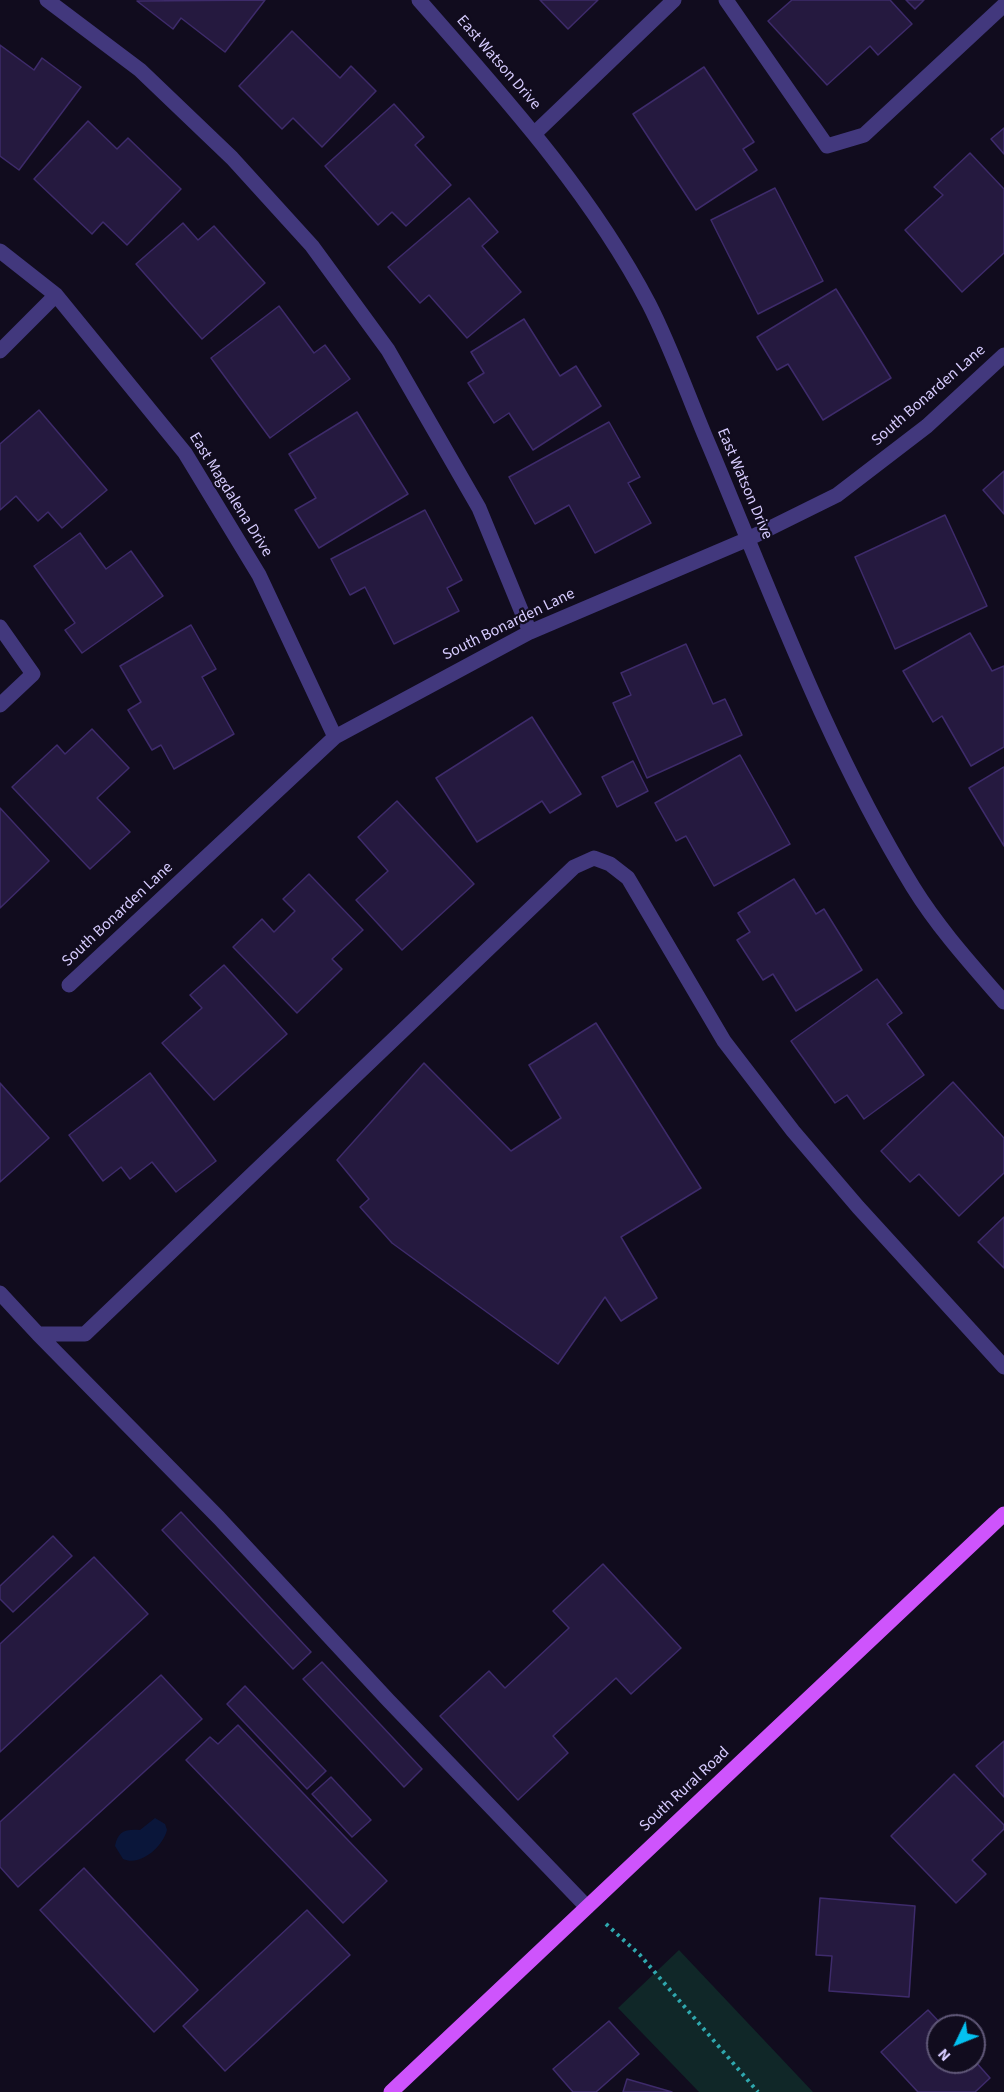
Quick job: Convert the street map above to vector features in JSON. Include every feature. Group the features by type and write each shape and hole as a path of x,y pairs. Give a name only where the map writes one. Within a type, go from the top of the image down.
{"main road":[{"name":"South Rural Road","path":"391,2092 1004,1514"}],"street":[{"path":"47,0 140,70 232,158 312,246 388,350 479,508 530,632"},
{"name":"East Watson Drive","path":"419,0 534,132 599,222 649,305 816,701 914,888 952,942 1004,1002"},
{"path":"534,132 674,0"},
{"path":"726,0 827,146 864,135 1004,5"},
{"name":"East Magdalena Drive","path":"0,251 56,295 185,453 259,575 335,737"},
{"path":"0,351 56,295"},
{"name":"South Bonarden Lane","path":"69,985 335,737 530,632 748,539 837,495 927,426 1004,355"},
{"path":"0,627 33,674 0,705"},
{"path":"38,1334 85,1334 574,867 594,858 610,864 628,878 724,1041 793,1131 858,1207 1004,1367"},
{"path":"0,1293 219,1518 380,1691 587,1907"}],"path":[{"path":"587,1907 640,1955 758,2092"}],"green space":[{"path":"679,1950 813,2092 699,2092 618,2008"}],"water":[{"path":"155,1818 165,1824 167,1830 161,1842 144,1858 130,1861 123,1859 115,1846 120,1834 130,1830 140,1830"}],"building":[{"path":"265,0 225,52 181,18 173,29 137,1"},
{"path":"540,0 598,0 568,29"},
{"path":"792,0 890,0 912,24 878,55 870,46 827,85 768,21"},
{"path":"906,0 924,0 915,9"},
{"path":"292,31 340,78 351,66 376,91 322,147 293,118 282,129 239,86"},
{"path":"0,45 34,70 42,58 81,87 19,170 0,156"},
{"path":"704,67 754,142 743,149 757,170 696,210 633,114"},
{"path":"394,104 424,137 415,145 451,185 406,226 392,212 378,225 325,166"},
{"path":"88,121 117,149 128,138 181,189 127,245 103,222 92,234 34,179"},
{"path":"1004,128 1004,154 991,139"},
{"path":"970,153 1004,189 1004,253 962,292 905,230 943,195 934,187"},
{"path":"775,188 823,281 758,314 711,220"},
{"path":"469,198 498,232 482,246 521,292 467,338 429,295 420,303 388,267"},
{"path":"183,223 198,240 214,226 265,283 202,339 136,264"},
{"path":"836,289 891,378 823,420 788,364 777,370 757,337"},
{"path":"279,306 314,353 325,345 350,379 270,438 211,358"},
{"path":"524,319 560,376 576,366 601,406 533,450 509,413 494,423 468,383 484,373 471,352"},
{"path":"39,410 107,490 62,528 48,512 38,521 16,496 0,510 0,444"},
{"path":"357,412 408,494 319,548 295,510 316,498 289,454"},
{"path":"609,422 640,477 628,483 651,523 595,553 569,505 535,524 509,477"},
{"path":"1004,471 1004,514 983,490"},
{"path":"425,510 462,580 447,588 459,611 394,644 365,587 350,595 331,559"},
{"path":"945,515 987,606 895,649 855,557"},
{"path":"80,533 106,569 131,551 163,596 82,653 65,630 75,623 34,566"},
{"path":"191,625 216,669 202,677 234,734 174,769 161,745 152,750 128,710 141,702 120,666"},
{"path":"970,633 992,671 1004,666 1004,747 971,766 942,716 933,722 903,671"},
{"path":"686,644 713,704 725,699 742,735 647,778 613,703 631,695 621,673"},
{"path":"532,717 581,794 550,813 542,801 477,842 436,778"},
{"path":"92,729 129,768 97,798 130,832 90,869 12,787 57,745 65,754"},
{"path":"740,755 790,844 714,886 686,836 676,841 655,803"},
{"path":"633,761 648,791 617,807 602,777"},
{"path":"1004,767 1004,846 969,788"},
{"path":"397,801 474,884 402,950 356,900 388,871 358,837"},
{"path":"0,808 49,861 0,908"},
{"path":"309,874 363,930 332,959 342,969 297,1013 233,947 262,919 274,932 295,911 283,899"},
{"path":"794,879 816,914 824,909 862,970 796,1011 773,974 763,980 737,940 750,932 738,913"},
{"path":"224,965 287,1034 214,1100 162,1043 202,1008 190,995"},
{"path":"877,979 902,1013 887,1024 924,1075 864,1119 847,1095 835,1103 791,1041"},
{"path":"596,1023 701,1188 621,1237 657,1298 621,1321 605,1297 558,1364 392,1243 360,1207 369,1199 337,1160 424,1063 511,1151 561,1118 529,1065"},
{"path":"150,1073 216,1161 176,1192 152,1162 130,1179 121,1167 103,1181 69,1135"},
{"path":"953,1082 1004,1138 1004,1173 959,1216 919,1174 910,1182 881,1151"},
{"path":"0,1083 49,1138 0,1182"},
{"path":"1004,1217 1004,1268 978,1242"},
{"path":"181,1512 311,1652 293,1669 162,1530"},
{"path":"53,1536 72,1556 13,1612 0,1599 0,1586"},
{"path":"94,1557 148,1614 0,1752 0,1644"},
{"path":"603,1564 681,1648 631,1694 616,1678 553,1736 568,1753 518,1800 440,1716 489,1671 505,1688 569,1628 553,1611"},
{"path":"322,1662 422,1769 404,1787 303,1679"},
{"path":"161,1675 202,1719 18,1887 0,1867 0,1822"},
{"path":"245,1686 326,1771 307,1789 227,1704"},
{"path":"238,1725 387,1881 343,1923 186,1760 210,1737 218,1744"},
{"path":"1004,1741 1004,1797 976,1766"},
{"path":"954,1774 1004,1825 1004,1829 972,1860 986,1874 956,1903 891,1836"},
{"path":"331,1777 371,1820 352,1837 312,1794"},
{"path":"84,1868 198,1990 154,2032 40,1910"},
{"path":"820,1898 915,1906 909,1997 829,1991 832,1956 816,1955"},
{"path":"307,1910 350,1955 225,2071 183,2026"},
{"path":"928,2010 932,2014 926,2014 926,2074 986,2074 990,2078 975,2092 918,2092 881,2052"},
{"path":"609,2021 639,2054 596,2092 573,2092 553,2069"},
{"path":"627,2079 672,2092 623,2092"}]}
